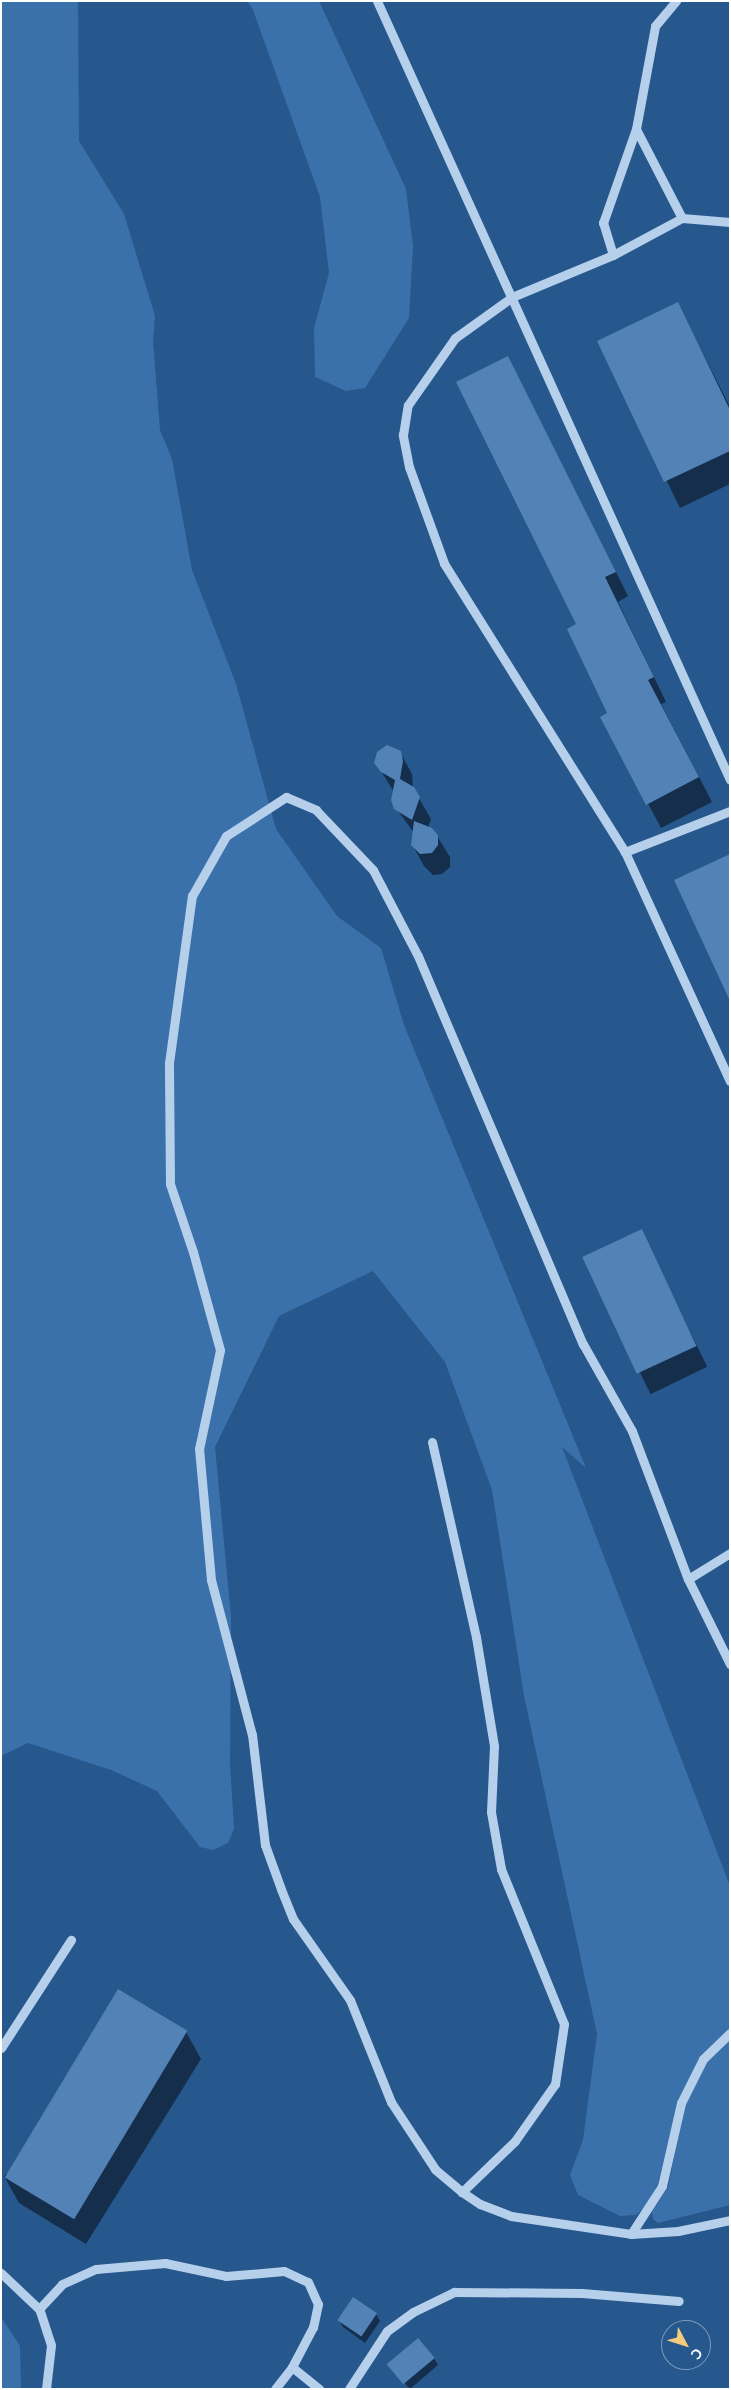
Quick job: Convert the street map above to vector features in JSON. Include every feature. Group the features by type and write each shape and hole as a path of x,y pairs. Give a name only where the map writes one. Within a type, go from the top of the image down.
{"lane":[{"path":"377,1 730,780"},
{"path":"613,255 603,223 636,129 655,26 676,1"},
{"path":"636,129 682,218"},
{"path":"730,222 682,218 613,255 512,297 455,338 408,405 403,435 409,467 444,563 625,852 730,1081"},
{"path":"730,1664 688,1579 632,1431 583,1344 418,956 373,870 316,810 286,797 226,836 192,896 169,1063 170,1184 193,1252 220,1350 200,1449 211,1580 252,1735 265,1845 293,1919 350,2000 391,2102 435,2169 462,2192 480,2204 511,2216 631,2234 678,2231 730,2220"},
{"path":"625,852 730,811"},
{"path":"432,1442 476,1638 494,1746 491,1812 501,1868 564,2024 555,2084 515,2141 462,2192"},
{"path":"688,1579 730,1554"},
{"path":"1,2048 71,1940"},
{"path":"631,2234 662,2186 681,2103 702,2059 730,2033"},
{"path":"39,2309 62,2284 96,2269 165,2263 226,2276 284,2271 308,2282 318,2304 313,2327 292,2367 276,2389"},
{"path":"1,2273 39,2309 51,2345 46,2389"},
{"path":"349,2389 387,2331 413,2312 454,2292 546,2292 679,2301"},
{"path":"292,2367 319,2389"}],"shaded area":[{"path":"1,1 78,1 79,141 124,214 155,316 153,341 160,430 172,459 192,570 236,684 276,829 337,916 381,948 404,1025 586,1468 562,1447 730,1886 730,2029 701,2057 678,2102 658,2184 646,2206 636,2215 620,2216 578,2195 570,2175 583,2140 597,2034 524,1696 492,1490 445,1362 373,1271 279,1316 215,1447 231,1616 230,1764 234,1829 228,1843 213,1850 200,1847 157,1791 111,1770 28,1743 1,1756"},
{"path":"247,1 319,1 406,189 413,246 409,318 365,388 346,391 315,377 314,328 329,273 320,197 253,10"},
{"path":"730,2037 730,2205 658,2223 653,2219 652,2212 668,2187 685,2104 706,2061"},
{"path":"1,2317 20,2346 21,2389 1,2389"}],"building":[{"path":"678,302 730,410 730,451 664,482 597,341"},
{"path":"508,356 616,572 605,577 654,677 648,680 699,777 646,805 600,717 607,713 567,629 576,624 456,382"},
{"path":"387,745 401,751 403,761 400,779 414,787 420,797 412,820 394,809 391,800 395,780 381,772 374,763 377,752"},
{"path":"414,821 432,828 438,835 438,845 432,853 420,854 411,845"},
{"path":"730,854 730,1001 674,880"},
{"path":"642,1229 697,1346 637,1374 582,1257"},
{"path":"118,1989 187,2031 74,2219 5,2178"},
{"path":"353,2297 377,2313 361,2336 337,2320"},
{"path":"418,2338 435,2358 403,2384 387,2364"}]}
